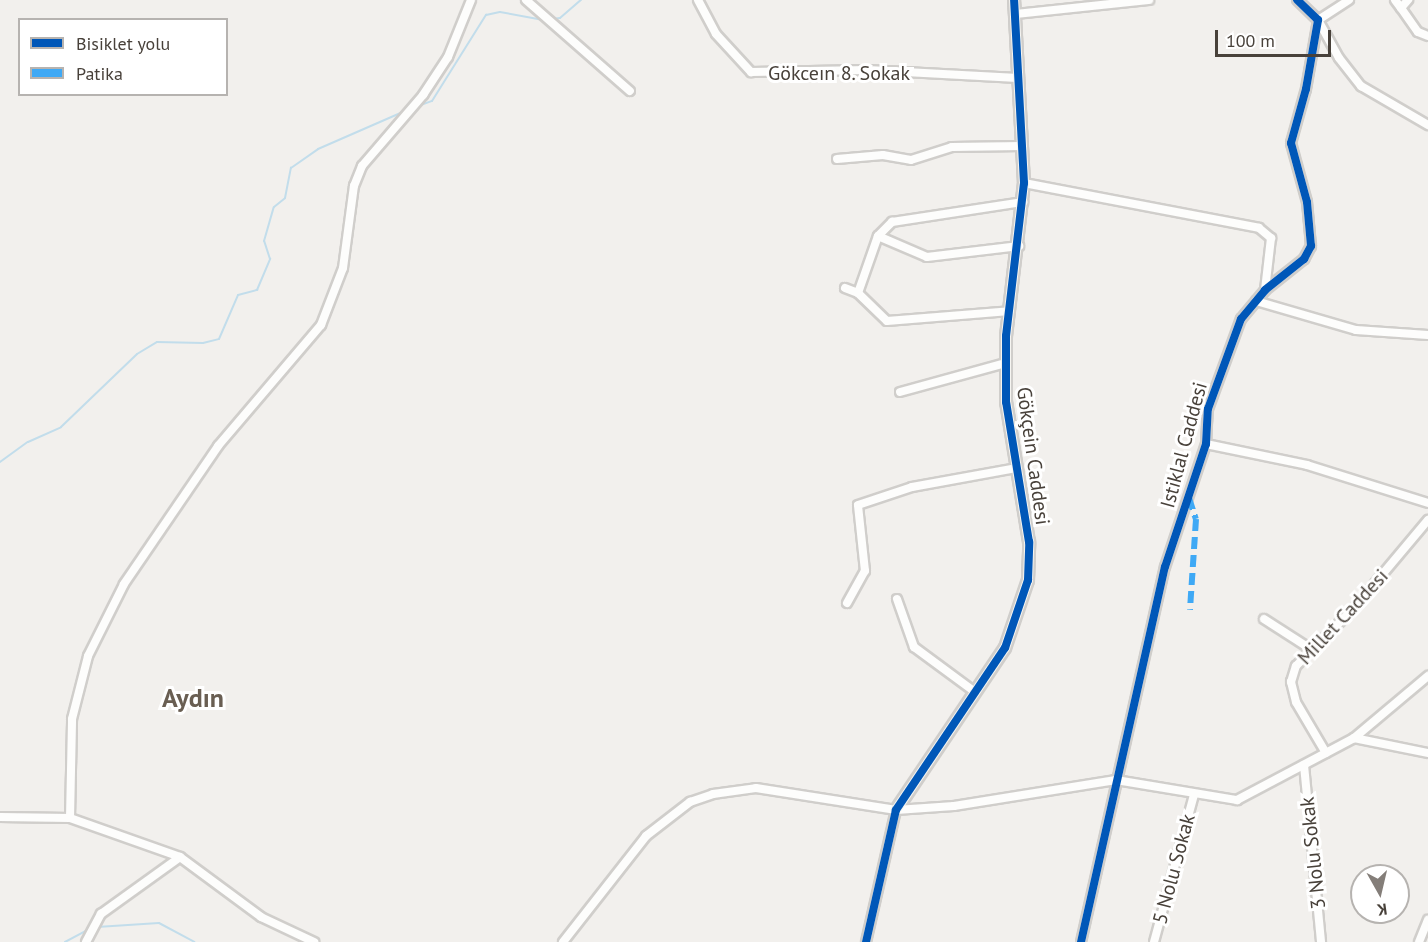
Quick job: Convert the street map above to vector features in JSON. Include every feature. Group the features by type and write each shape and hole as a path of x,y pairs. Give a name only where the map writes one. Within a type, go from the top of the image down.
{"street":[{"path":"70,818 72,719 88,656 124,584 218,446 321,325 344,268 354,186 362,166 409,116 448,57 471,0"},
{"path":"526,0 630,91"},
{"name":"Gökceın 8. Sokak","path":"698,0 716,34 751,72 857,70 1018,78"},
{"name":"Gökçein Caddesi","path":"896,810 1005,648 1028,580 1029,542 1006,402 1010,311 1019,246 1024,183 1014,0"},
{"path":"1015,14 1149,0"},
{"path":"1297,0 1318,20 1361,86 1428,124"},
{"path":"1318,20 1349,0"},
{"path":"1395,0 1418,32 1428,36"},
{"path":"1401,8 1408,0"},
{"name":"Istiklal Caddesi","path":"1081,942 1165,567 1206,444 1208,409 1231,344 1256,301 1264,290 1304,260 1311,246 1307,202 1291,143 1306,89 1318,20"},
{"path":"837,159 883,155 911,160 952,147 1022,146"},
{"path":"1024,183 1259,228 1271,238 1264,290"},
{"path":"858,293 878,236 900,219 1023,202"},
{"path":"878,236 927,257 1019,246"},
{"path":"845,288 858,293 887,321 1010,311"},
{"path":"1256,301 1356,330 1428,335"},
{"path":"900,392 1006,363"},
{"path":"1206,444 1307,465 1428,503"},
{"path":"847,603 865,571 858,505 912,487 1017,468"},
{"name":"Millet Caddesi","path":"1326,753 1296,702 1291,682 1309,648 1355,607 1428,520"},
{"path":"897,599 914,647 975,692"},
{"path":"1264,619 1309,648"},
{"path":"566,941 618,867 646,836 690,802 756,788 896,810 954,806 1116,780 1194,795 1237,800 1354,738 1428,676"},
{"path":"1354,738 1428,753"},
{"name":"3 Nolu Sokak","path":"1304,765 1321,942"},
{"name":"5 Nolu Sokak","path":"1154,942 1194,795"},
{"path":"866,942 896,810"},
{"path":"0,817 70,818 180,857 261,917 314,942"},
{"path":"86,942 92,926 180,857"},
{"path":"1419,942 1428,920"}],"waterway":[{"path":"552,19 560,18 581,0"},
{"path":"418,106 432,101 486,15 500,12 543,20"},
{"path":"0,462 28,442 61,427 137,354 157,342 203,343 219,339 238,295 257,290 270,259 264,241 274,207 285,198 291,168 318,149 405,111"},
{"path":"97,927 159,923 194,942"},
{"path":"65,942 91,928"}],"marked path":[{"path":"1189,498 1196,519 1190,610"}],"cycle path":[{"path":"866,942 896,810 1005,648 1028,580 1029,542 1006,402 1006,336 1024,183 1014,0"},
{"path":"1081,942 1165,567 1206,444 1208,409 1241,319 1265,290 1304,259 1311,246 1307,202 1291,143 1306,89 1318,20 1297,0"}],"district":[{"name":"Aydın","path":"193,698"}]}
